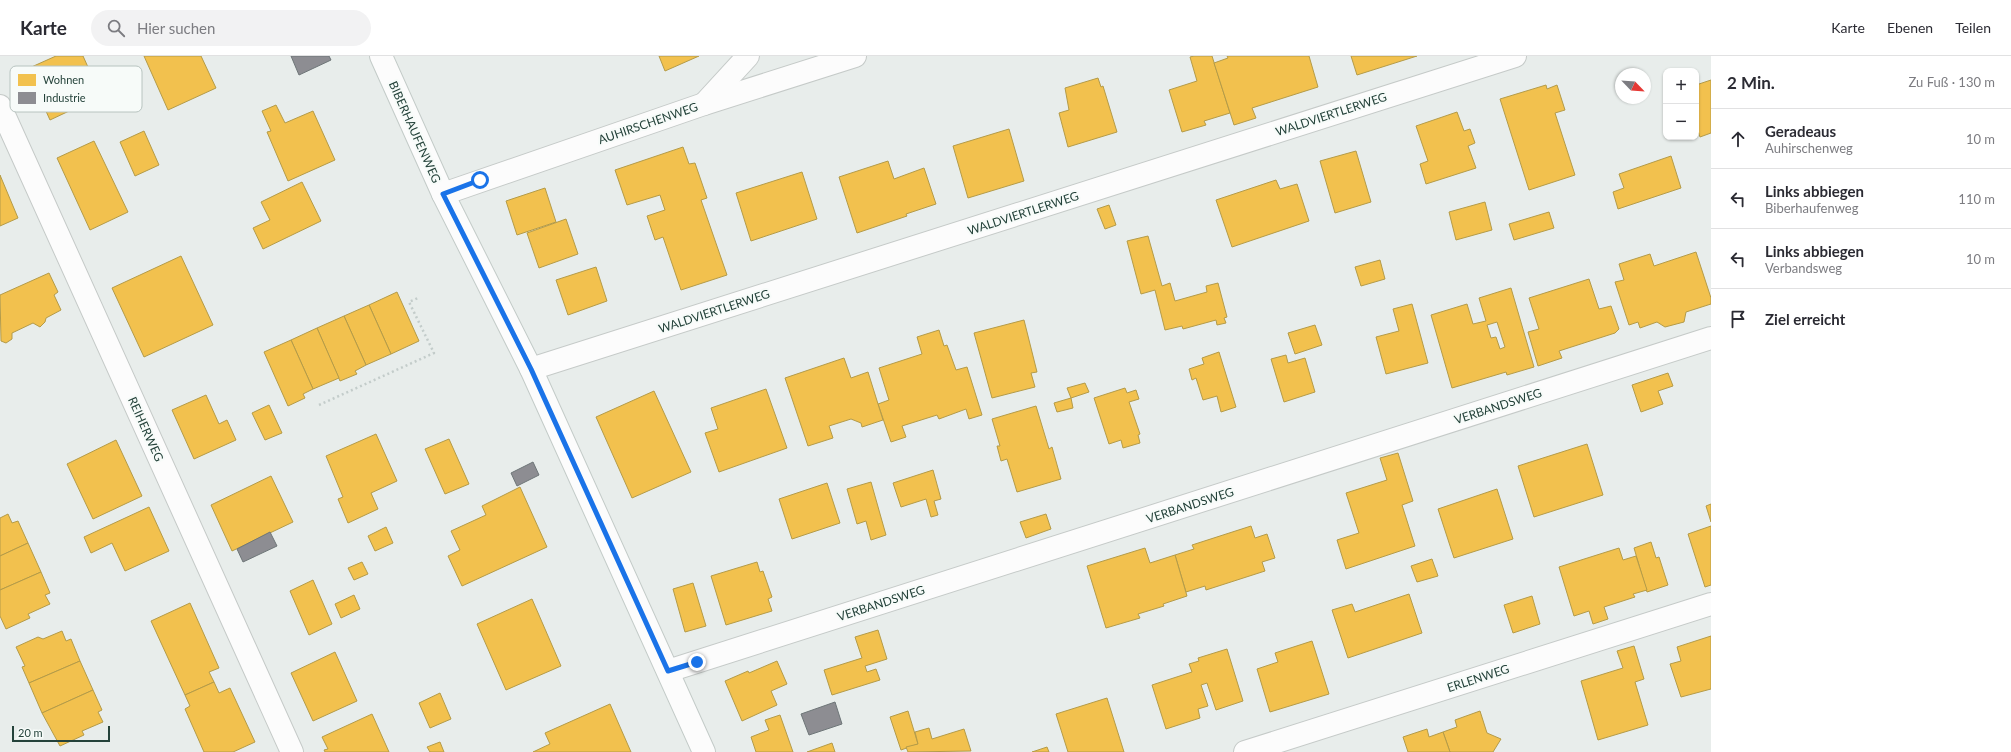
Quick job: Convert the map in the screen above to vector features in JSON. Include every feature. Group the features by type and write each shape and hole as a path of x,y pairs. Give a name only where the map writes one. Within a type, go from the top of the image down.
{"street":[{"name":"BIBERHAUFENWEG","path":"381,56 443,194 531,369 704,752"},
{"path":"704,104 748,56"},
{"name":"AUHIRSCHENWEG","path":"443,194 704,104 855,56"},
{"name":"WALDVIERTLERWEG","path":"531,369 1514,56"},
{"name":"REIHERWEG","path":"0,106 292,752"},
{"name":"VERBANDSWEG","path":"668,671 1711,338"},
{"name":"ERLENWEG","path":"1245,752 1711,604"}],"path":[{"path":"320,405 434,353 409,302 418,298"}],"building: Wohnen":[{"path":"56,56 83,56 88,66 34,66"},
{"path":"144,56 201,56 216,88 168,110"},
{"path":"659,56 699,56 665,71"},
{"path":"1212,56 1230,113 1204,121 1206,125 1182,132 1169,90 1197,81 1190,57"},
{"path":"1227,56 1309,56 1318,87 1252,108 1256,118 1234,125 1214,63 1228,58"},
{"path":"1351,56 1417,56 1357,75"},
{"path":"1098,78 1101,87 1103,86 1117,132 1068,147 1059,113 1069,110 1065,88"},
{"path":"1711,80 1711,133 1700,137 1699,134 1699,84"},
{"path":"1546,85 1547,89 1557,85 1565,110 1555,113 1575,175 1529,190 1500,99"},
{"path":"276,105 285,123 313,111 335,160 288,181 267,132 271,131 262,111"},
{"path":"46,112 67,112 50,120"},
{"path":"1457,112 1464,131 1470,129 1475,143 1468,146 1476,168 1426,184 1420,164 1428,161 1416,126"},
{"path":"1009,129 1024,181 968,198 953,146"},
{"path":"144,131 159,165 135,176 120,142"},
{"path":"94,141 128,212 90,230 57,158"},
{"path":"683,147 689,164 695,163 707,198 701,200 727,275 681,290 663,237 655,240 647,216 665,210 660,195 627,205 615,170"},
{"path":"1356,151 1371,202 1335,213 1320,161"},
{"path":"1671,156 1681,188 1618,209 1613,192 1624,188 1619,174"},
{"path":"888,161 894,179 924,168 936,204 906,214 907,216 857,233 839,177"},
{"path":"802,172 817,219 751,241 736,193"},
{"path":"0,175 18,218 0,226"},
{"path":"1276,180 1280,189 1297,184 1309,221 1232,247 1216,200"},
{"path":"302,182 321,221 263,249 253,228 270,220 261,202"},
{"path":"545,188 556,222 517,235 506,201"},
{"path":"1485,202 1492,230 1456,240 1449,212"},
{"path":"1109,205 1116,225 1105,229 1097,209"},
{"path":"1549,212 1554,228 1514,240 1509,224"},
{"path":"566,219 578,254 539,268 527,233"},
{"path":"1148,236 1162,286 1170,283 1175,301 1207,292 1206,286 1218,283 1227,317 1224,318 1226,323 1217,325 1216,320 1183,329 1182,326 1165,330 1155,290 1141,294 1127,241"},
{"path":"1696,252 1711,298 1711,304 1686,312 1684,322 1665,327 1657,322 1640,328 1638,322 1629,325 1615,282 1624,280 1619,264 1650,254 1654,266"},
{"path":"181,256 213,325 144,357 112,288"},
{"path":"1380,260 1385,279 1361,286 1355,267"},
{"path":"596,267 607,301 568,315 556,280"},
{"path":"49,273 58,292 54,295 61,310 46,318 45,322 40,327 33,323 12,333 12,339 6,343 1,341 0,295"},
{"path":"1589,279 1599,309 1611,306 1619,329 1615,333 1559,351 1562,358 1538,366 1528,332 1539,329 1529,298"},
{"path":"1511,288 1534,367 1507,375 1506,372 1452,388 1431,315 1467,304 1473,324 1486,321 1479,298","holes":["1497,322 1505,347 1500,349 1496,337 1491,338 1487,325"]},
{"path":"397,292 419,341 391,354 369,305"},
{"path":"1412,304 1428,363 1386,374 1376,337 1399,331 1393,309"},
{"path":"369,305 391,354 366,365 344,316"},
{"path":"344,316 366,365 355,371 357,374 340,381 317,328"},
{"path":"1024,320 1037,372 1031,373 1035,387 992,398 974,333"},
{"path":"1315,325 1322,345 1295,354 1288,333"},
{"path":"317,328 339,378 313,389 291,340"},
{"path":"939,330 944,346 947,345 956,370 967,367 982,415 969,419 966,409 939,419 937,415 902,426 906,437 891,442 878,404 889,400 879,368 922,354 917,337"},
{"path":"291,340 313,389 303,394 305,398 288,406 264,352"},
{"path":"1219,352 1236,407 1221,412 1217,396 1203,400 1196,378 1192,380 1189,369 1204,364 1202,358"},
{"path":"1286,355 1288,363 1305,358 1315,392 1284,402 1271,359"},
{"path":"844,358 851,378 868,372 883,420 862,427 861,423 851,419 829,426 833,438 808,446 785,378"},
{"path":"1668,373 1673,386 1658,391 1663,404 1641,412 1632,385"},
{"path":"1085,383 1089,392 1071,398 1067,388"},
{"path":"1125,388 1127,393 1136,390 1139,399 1129,402 1140,434 1138,435 1140,443 1123,448 1121,440 1109,444 1094,398"},
{"path":"766,389 787,448 719,472 705,433 718,429 711,408"},
{"path":"654,391 691,472 632,498 596,417"},
{"path":"206,395 219,424 227,420 236,440 194,459 172,410"},
{"path":"1071,398 1073,408 1057,412 1054,403"},
{"path":"269,405 282,433 265,440 252,413"},
{"path":"1036,406 1049,449 1052,447 1061,479 1017,492 1007,459 1001,461 997,446 1000,446 992,419"},
{"path":"376,434 397,481 371,493 378,509 348,523 338,499 343,497 326,456"},
{"path":"449,439 469,484 445,494 425,449"},
{"path":"116,440 142,496 93,519 67,464"},
{"path":"1587,444 1603,495 1534,517 1518,466"},
{"path":"1398,453 1413,501 1402,505 1415,546 1346,569 1337,540 1359,533 1346,493 1387,480 1380,458"},
{"path":"933,470 941,499 934,501 938,515 931,517 926,499 901,507 893,483"},
{"path":"271,476 293,522 232,551 211,505"},
{"path":"871,482 886,535 871,540 866,521 857,524 847,489"},
{"path":"827,483 840,523 792,539 779,499"},
{"path":"520,487 547,547 462,586 448,556 460,550 451,531 486,515 482,506"},
{"path":"1497,489 1513,539 1454,558 1438,509"},
{"path":"1711,504 1711,522 1706,506"},
{"path":"149,507 169,551 125,571 112,543 91,553 84,537"},
{"path":"8,514 12,523 18,521 28,543 0,556 0,518"},
{"path":"1046,514 1051,529 1026,538 1020,522"},
{"path":"1251,526 1255,538 1267,534 1275,558 1262,562 1265,571 1206,590 1205,586 1186,592 1175,555 1194,549 1192,545"},
{"path":"1711,526 1711,585 1705,587 1688,534"},
{"path":"386,527 393,543 375,551 368,536"},
{"path":"1651,542 1656,558 1659,557 1668,585 1647,592 1634,548"},
{"path":"28,543 41,572 0,590 0,556"},
{"path":"1145,548 1150,563 1175,555 1187,596 1163,604 1164,606 1138,614 1140,618 1106,628 1087,566"},
{"path":"1619,548 1623,560 1636,556 1647,590 1633,594 1635,597 1604,607 1608,619 1593,624 1589,611 1574,616 1559,567"},
{"path":"1432,559 1438,576 1417,582 1411,566"},
{"path":"362,562 368,574 354,580 348,568"},
{"path":"757,562 760,572 763,571 772,597 768,599 772,611 726,625 711,576"},
{"path":"41,572 50,593 45,595 50,604 28,614 30,618 6,629 0,616 0,590"},
{"path":"313,580 332,624 309,635 290,591"},
{"path":"693,583 706,626 685,632 673,589"},
{"path":"1409,594 1422,633 1348,658 1332,610 1352,604 1355,612"},
{"path":"354,595 360,609 341,618 335,604"},
{"path":"1532,596 1540,624 1513,633 1504,605"},
{"path":"532,599 561,666 506,690 477,624"},
{"path":"190,603 219,668 209,672 214,682 185,695 151,621"},
{"path":"878,630 887,659 865,666 867,672 876,669 880,680 832,695 824,670 862,658 855,637"},
{"path":"62,631 66,641 71,639 80,661 29,683 22,667 25,666 16,647 38,637 43,639"},
{"path":"1711,636 1711,689 1681,697 1670,664 1681,661 1677,647"},
{"path":"1312,641 1329,694 1270,712 1257,669 1278,662 1275,653"},
{"path":"1634,646 1644,679 1635,682 1648,725 1598,740 1581,681 1623,668 1617,651"},
{"path":"1227,649 1243,701 1216,710 1207,683 1201,685 1208,706 1198,709 1200,718 1166,729 1152,685 1192,672 1189,664 1199,661 1198,658"},
{"path":"335,652 357,701 313,721 291,673"},
{"path":"80,661 93,690 42,713 29,683"},
{"path":"777,661 787,684 771,691 777,705 742,721 725,681"},
{"path":"214,682 219,693 230,688 255,742 233,752 204,752 185,709 190,706 185,695"},
{"path":"93,690 102,710 98,712 103,722 82,731 84,735 60,746 42,713"},
{"path":"440,693 451,719 430,728 419,703"},
{"path":"1107,698 1124,752 1068,752 1056,714"},
{"path":"610,704 631,752 533,752 550,744 545,733"},
{"path":"908,711 918,744 901,750 890,717"},
{"path":"1480,711 1487,733 1501,739 1493,752 1450,752 1443,732 1457,727 1455,720"},
{"path":"372,714 389,752 325,752 324,750 328,749 322,737"},
{"path":"780,715 793,752 756,752 751,737 769,730 765,720"},
{"path":"929,728 932,739 964,729 971,751 908,752 906,747 918,744 915,732"},
{"path":"1427,729 1429,737 1443,732 1450,752 1408,752 1403,737"},
{"path":"440,742 444,752 430,752 427,747"},
{"path":"832,743 835,752 807,752"},
{"path":"1047,747 1049,752 1032,752"}],"building: Industrie":[{"path":"291,56 329,56 331,60 299,75"},
{"path":"533,462 539,475 517,486 511,473"},
{"path":"270,532 277,546 243,562 237,549"},
{"path":"835,702 842,724 809,735 801,714"}],"route":[{"path":"480,180 443,194 531,369 668,671 697,662"}]}
